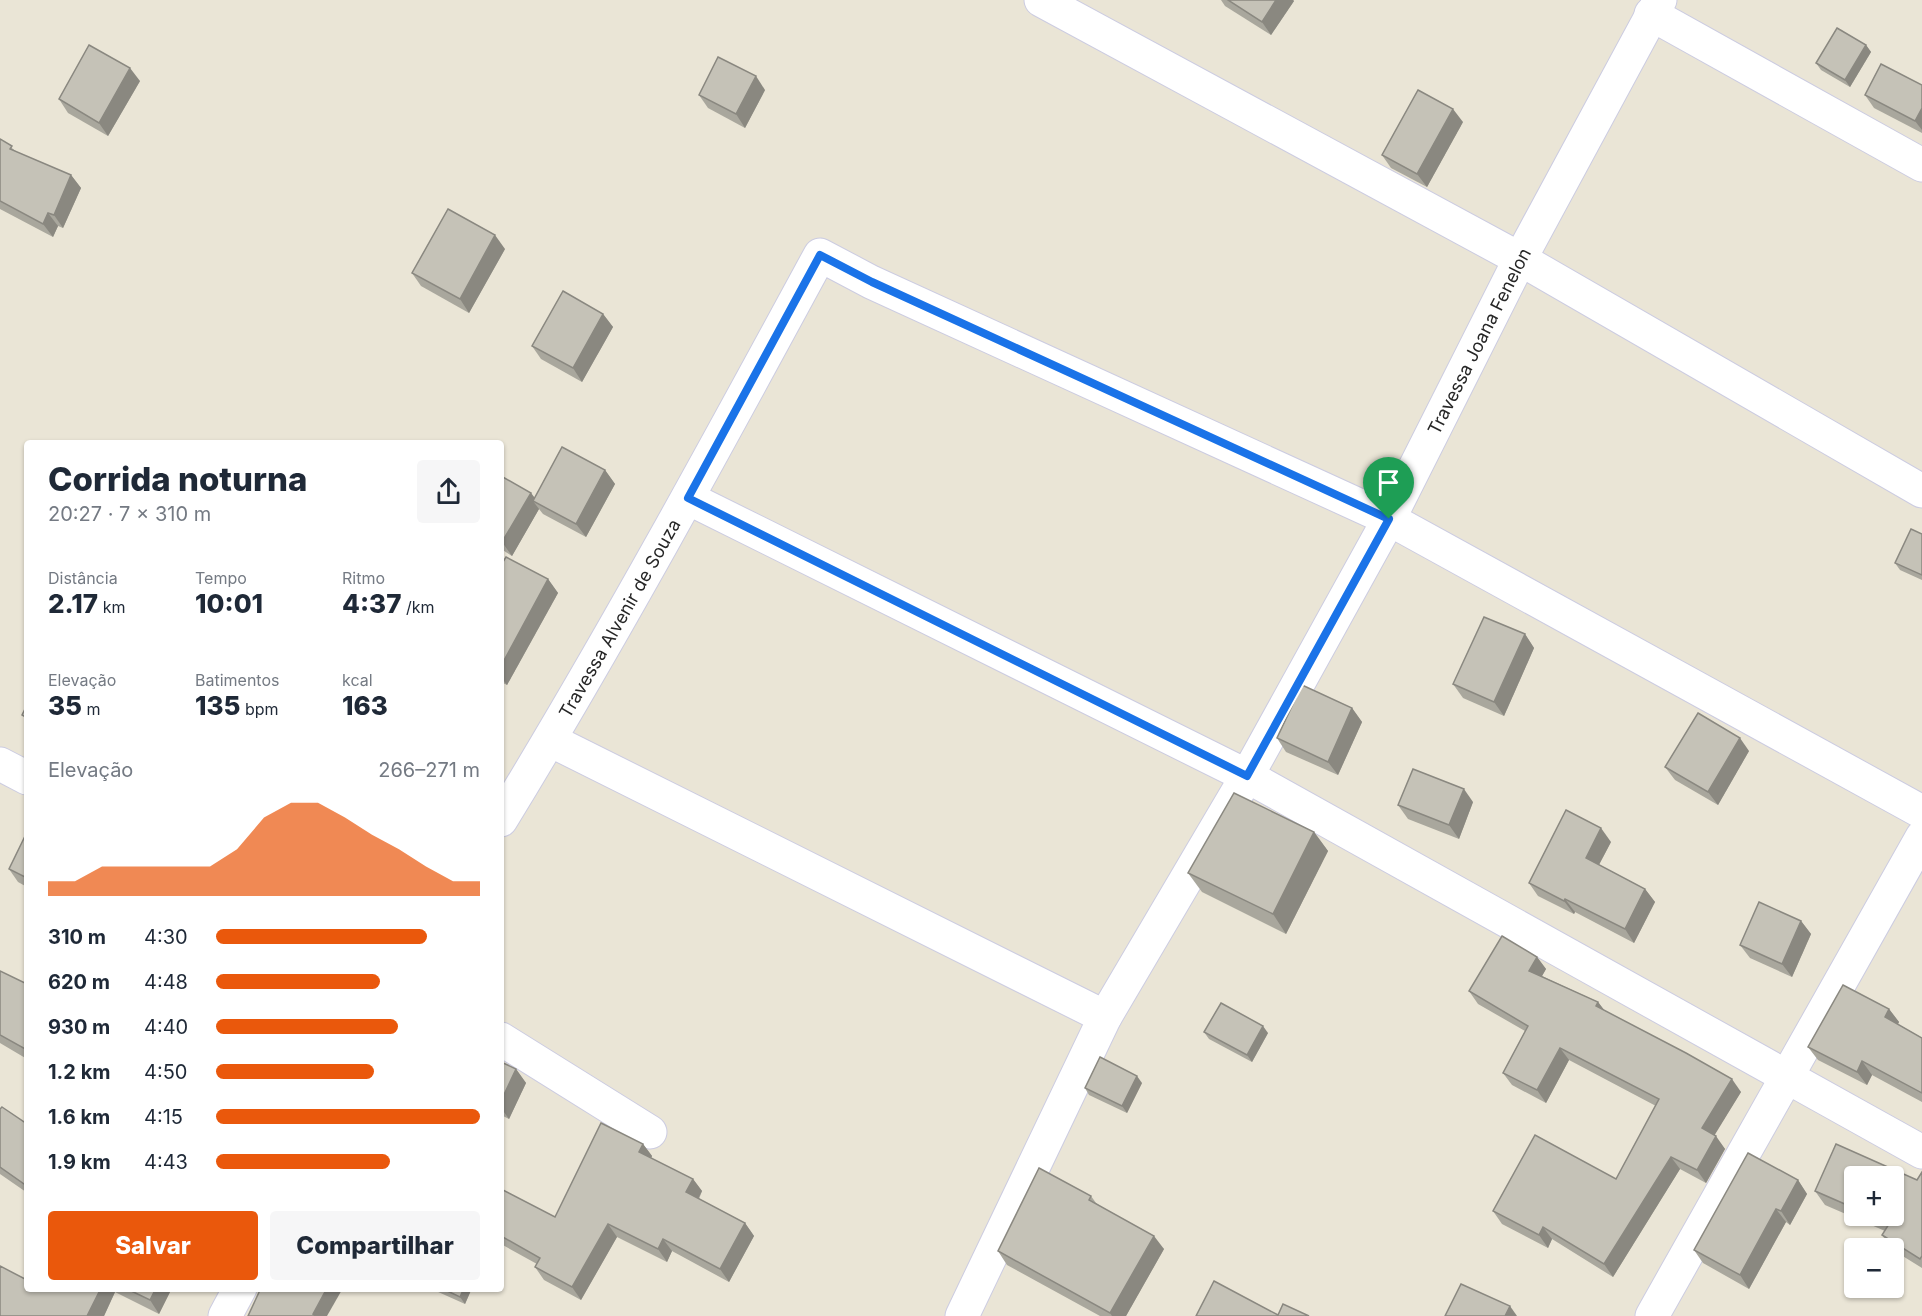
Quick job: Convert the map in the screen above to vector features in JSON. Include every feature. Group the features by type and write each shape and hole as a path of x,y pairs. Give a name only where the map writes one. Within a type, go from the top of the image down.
{"street":[{"path":"1041,0 1520,259 1922,491"},
{"path":"1656,7 1922,165"},
{"name":"Travessa Joana Fenelon","path":"962,1316 1105,1017 1247,776 1389,519 1520,259 1656,7"},
{"name":"Travessa Alvenir de Souza","path":"504,815 550,740 688,498 820,255 872,282 1389,519"},
{"path":"688,498 1247,776 1922,1152"},
{"path":"1389,519 1922,812"},
{"path":"550,740 1105,1017"},
{"path":"0,764 24,776"},
{"path":"1652,1316 1922,837"},
{"path":"504,1040 650,1132"},
{"path":"225,1316 238,1292"}],"building":[{"path":"1228,0 1276,0 1262,22"},
{"path":"1837,28 1866,45 1845,80 1816,63"},
{"path":"89,45 130,68 99,123 59,99"},
{"path":"718,57 756,76 736,114 699,95"},
{"path":"1881,64 1922,85 1922,108 1915,121 1865,95"},
{"path":"1418,90 1453,109 1417,174 1382,155"},
{"path":"0,139 12,146 10,149 71,175 54,215 48,213 43,224 0,201"},
{"path":"448,209 495,235 460,299 412,273"},
{"path":"563,291 603,314 573,368 532,346"},
{"path":"562,447 605,470 576,524 533,501"},
{"path":"504,478 531,493 504,539"},
{"path":"1911,529 1922,534 1922,575 1895,563"},
{"path":"506,557 548,579 504,660 504,560"},
{"path":"1484,617 1525,634 1494,702 1453,684"},
{"path":"1302,685 1352,708 1328,762 1277,738"},
{"path":"1698,713 1740,738 1708,792 1665,767"},
{"path":"1413,769 1464,789 1449,825 1398,805"},
{"path":"1234,793 1314,832 1273,914 1188,873"},
{"path":"1566,810 1601,828 1586,858 1645,889 1625,929 1529,883"},
{"path":"24,838 24,876 9,869"},
{"path":"1759,902 1801,921 1782,964 1740,945"},
{"path":"1502,936 1537,957 1529,971 1598,1002 1596,1006 1732,1079 1702,1128 1716,1136 1697,1170 1671,1157 1604,1264 1543,1227 1539,1235 1493,1211 1535,1135 1616,1179 1659,1099 1560,1048 1537,1090 1503,1073 1528,1026 1469,991"},
{"path":"0,971 24,983 24,1048 0,1035"},
{"path":"1843,985 1889,1009 1885,1017 1922,1038 1922,1093 1862,1061 1857,1072 1808,1047"},
{"path":"1221,1003 1263,1026 1247,1055 1204,1032"},
{"path":"1100,1057 1137,1076 1122,1106 1085,1088"},
{"path":"504,1063 516,1069 504,1095"},
{"path":"2,1107 24,1122 24,1184 0,1167 0,1109"},
{"path":"601,1123 643,1144 639,1152 693,1179 686,1192 745,1223 720,1269 663,1239 658,1249 608,1224 572,1287 535,1267 540,1258 504,1238 504,1191 555,1217"},
{"path":"1836,1144 1886,1166 1844,1166 1844,1204 1815,1191"},
{"path":"1748,1153 1798,1180 1781,1211 1776,1209 1740,1275 1694,1250"},
{"path":"1039,1168 1091,1196 1089,1200 1154,1236 1110,1313 998,1251"},
{"path":"1922,1172 1922,1256 1920,1259 1904,1249 1904,1238 1887,1238 1882,1235 1888,1226 1904,1226 1904,1174 1917,1180"},
{"path":"0,1266 24,1278 24,1292 99,1292 87,1316 0,1316"},
{"path":"1214,1281 1278,1315 1283,1304 1309,1316 1196,1316"},
{"path":"1461,1284 1510,1306 1505,1316 1445,1316"},
{"path":"133,1292 154,1292 150,1300"},
{"path":"259,1292 325,1292 313,1314 318,1316 248,1316"},
{"path":"449,1292 462,1292 460,1297"}],"route":[{"path":"820,255 872,282 1389,519 1247,776 688,498 820,255"}]}
